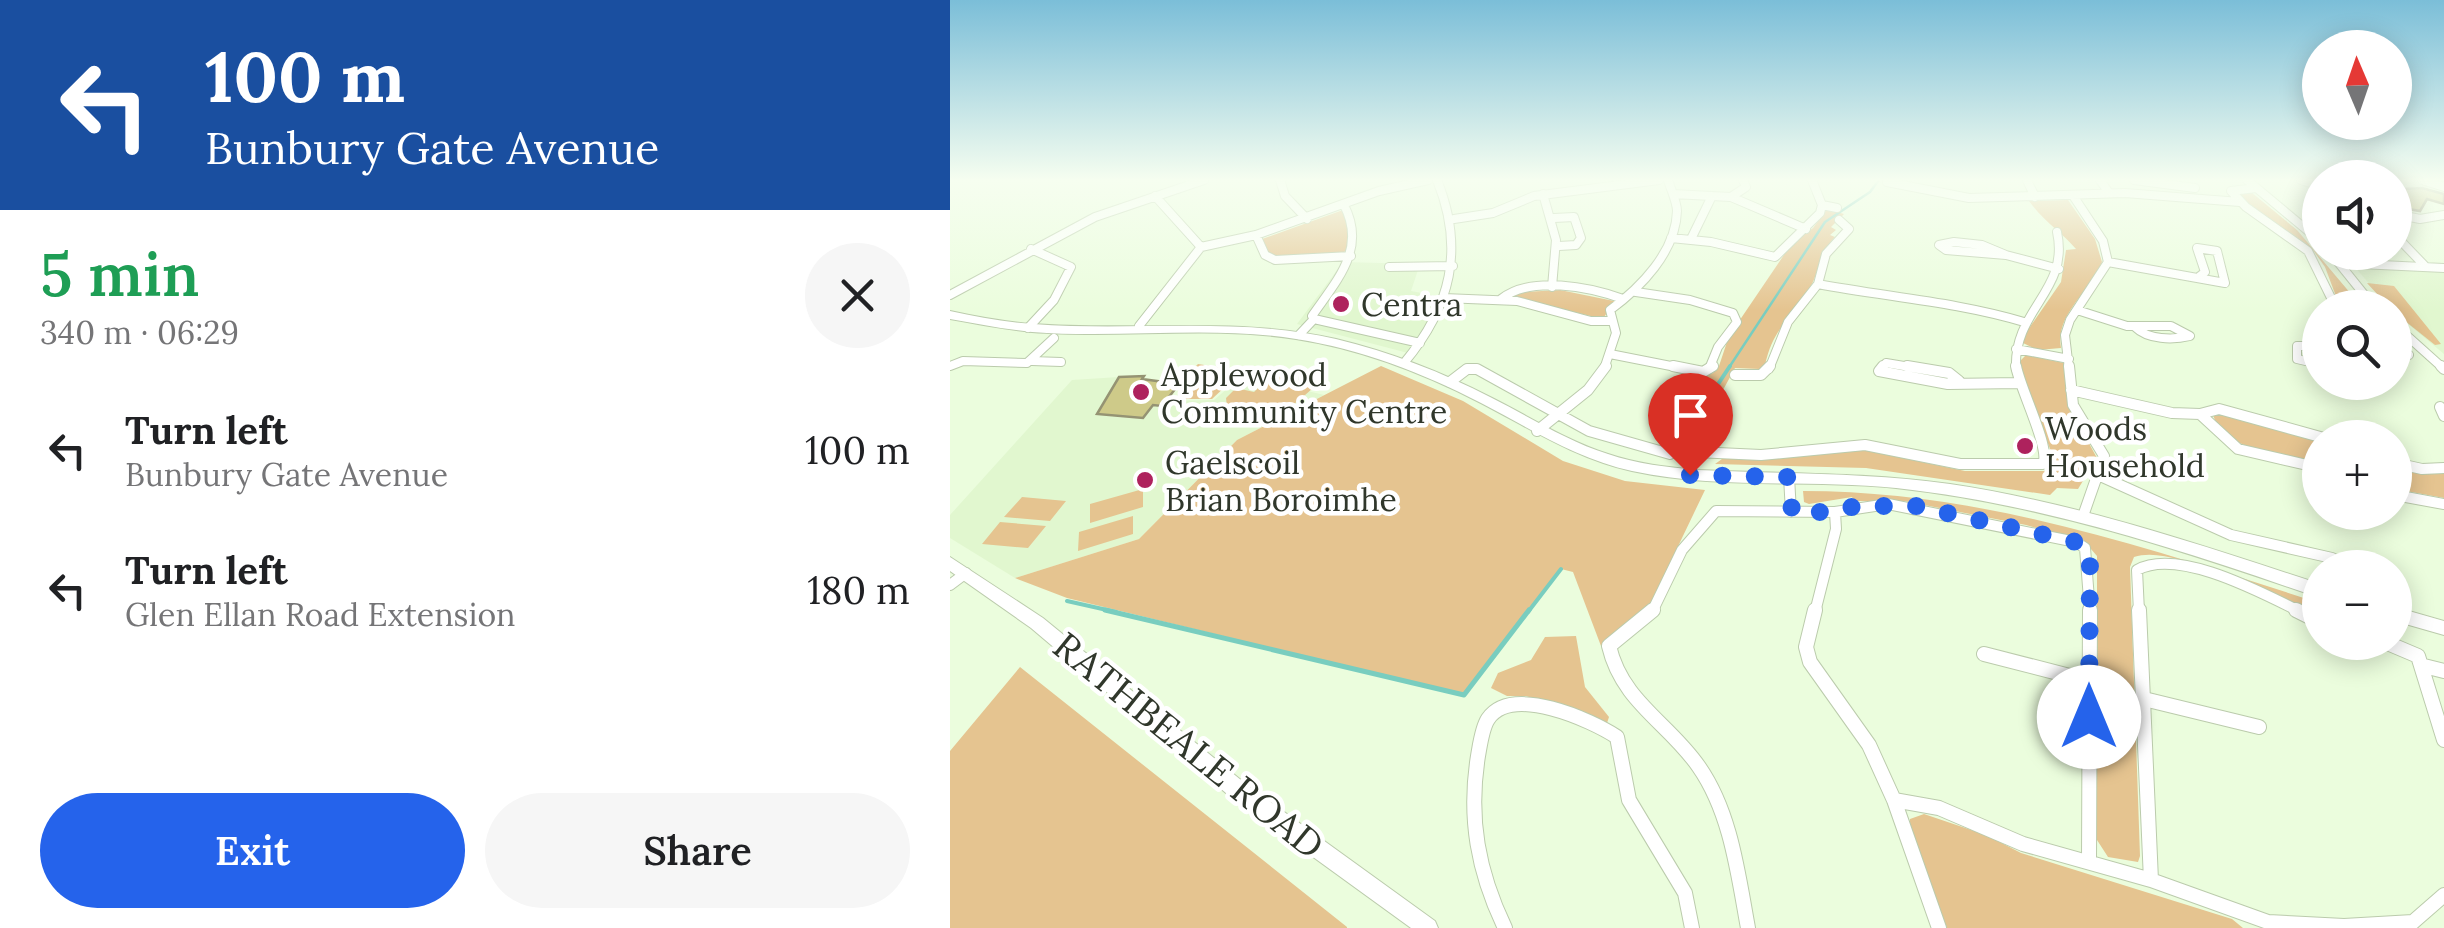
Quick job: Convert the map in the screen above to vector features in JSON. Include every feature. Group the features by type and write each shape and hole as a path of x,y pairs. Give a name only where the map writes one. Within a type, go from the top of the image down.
{"street":[{"path":"950,295 1081,223"},
{"path":"1180,223 1201,247"},
{"path":"1139,326 1201,247 1293,223"},
{"path":"1299,336 1314,319 1356,248 1354,223"},
{"path":"1404,363 1420,343 1444,298 1453,266 1454,223"},
{"path":"1552,287 1559,246 1555,223"},
{"path":"1559,246 1579,244 1577,223"},
{"path":"1537,431 1587,392 1610,354 1616,332 1610,310 1636,292 1671,238 1675,223"},
{"path":"1690,239 1698,223"},
{"path":"1792,223 1806,229"},
{"path":"1671,238 1775,257 1812,223"},
{"path":"1735,375 1760,375 1769,370 1779,337 1818,284 1826,254 1849,229 1843,223"},
{"path":"2083,516 2104,456 2073,406 2065,335 2108,262 2102,241 2091,223"},
{"path":"2271,223 2304,246 2316,261 2328,290"},
{"path":"1696,452 1760,454 1865,445 1982,466 2043,464 2046,450 2018,383 2016,350 2024,322 2052,287 2059,269 2061,245 2056,232"},
{"path":"1256,235 1266,255 1276,260 1351,256"},
{"path":"2006,255 1992,248 1950,242 1939,245 1956,252 2006,255 2059,269"},
{"path":"2061,245 2073,246"},
{"path":"2108,262 2225,283 2218,250 2197,248 2204,272 2200,276"},
{"path":"1028,328 1054,300 1071,267 1031,249"},
{"path":"2412,253 2425,266"},
{"path":"1390,267 1453,266"},
{"path":"2412,266 2444,268"},
{"path":"2345,270 2361,290"},
{"path":"1818,284 1900,300 1971,306 2024,322"},
{"path":"1501,300 1514,289 1552,287 1600,292 1623,299"},
{"path":"1610,354 1695,372 1708,371 1715,363 1718,347 1737,322 1737,316 1711,306 1636,292"},
{"path":"1444,298 1501,300 1591,321 1612,321"},
{"path":"2077,310 2135,327 2142,334 2176,339 2190,336 2184,330 2153,323 2135,327"},
{"path":"950,316 1028,328 1246,328 1299,336 1404,363 1450,382 1572,448 1632,466 1690,475 1789,477 1946,488 2083,516 2183,544 2302,585"},
{"path":"1314,319 1420,343"},
{"path":"1032,361 1054,338"},
{"path":"2412,340 2444,369"},
{"path":"2016,350 2069,359"},
{"path":"963,362 973,352"},
{"path":"950,363 1061,362"},
{"path":"1958,381 1949,373 1886,364 1879,371 1948,384 2018,383"},
{"path":"1450,382 1467,370 1478,370 1589,431 1659,447 1670,454"},
{"path":"2072,390 2172,413 2200,414 2219,408 2302,432"},
{"path":"2200,414 2238,449 2302,464"},
{"path":"2412,466 2444,468"},
{"path":"2098,475 2231,535 2302,551"},
{"path":"1789,477 1792,512"},
{"path":"2412,498 2444,504"},
{"path":"1748,928 1735,862 1713,791 1696,764 1632,699 1611,662 1609,646 1651,614 1663,594 1669,570 1704,520 1716,512 1835,512 1855,506 1916,506 2076,542 2086,548 2090,576 2089,860"},
{"path":"1835,512 1836,530 1806,647 1810,662 1869,745 1894,800 1940,928"},
{"path":"2151,880 2137,570 2142,562 2151,560 2220,578 2302,614"},
{"name":"RATHBEALE ROAD","path":"955,573 1037,623 1240,792 1428,928"},
{"path":"2412,619 2444,628"},
{"path":"2412,653 2424,666 2444,740"},
{"path":"1984,654 2088,681"},
{"path":"2424,666 2444,670"},
{"path":"2144,699 2259,726"},
{"path":"1505,928 1476,857 1470,798 1487,720 1492,712 1514,702 1586,722 1617,738 1628,799 1684,890 1692,907 1692,928"},
{"path":"1894,800 1939,808 2023,844 2151,880 2266,925 2415,925 2444,895"}],"shaded area":[{"path":"1306,223 1349,223 1353,248 1316,258 1284,259 1271,255 1262,239"},
{"path":"1816,223 1835,223 1831,227 1836,230 1830,235 1835,237 1804,299 1774,340 1765,365 1760,369 1735,368 1699,434 1668,427 1701,377 1719,366 1729,336 1792,243"},
{"path":"2050,223 2084,223 2095,239 2102,262 2068,313 2061,348 2038,350 2023,343 2025,334 2061,282 2066,250 2076,249"},
{"path":"2276,223 2289,223 2302,242"},
{"path":"1343,262 1420,264 1411,291 1432,295 1424,311 1434,313 1408,353 1297,324"},
{"path":"2326,270 2331,270 2348,290 2334,290"},
{"path":"2357,270 2444,272 2444,354 2412,327 2412,290 2374,290"},
{"path":"2367,283 2394,286 2397,290 2373,290"},
{"path":"1560,290 1614,301 1603,319 1511,297 1509,293"},
{"path":"2412,308 2441,344 2435,345 2412,327"},
{"path":"2026,355 2064,363 2068,405 2097,458 2078,489 2057,488 2050,495 1866,468 1715,464 1722,459 1864,450 1965,471 2044,471 2055,461 2030,399 2020,361"},
{"path":"1198,364 1242,371 1212,399 1175,399 1200,381 1186,376"},
{"path":"1381,366 1463,401 1563,461 1625,481 1705,490 1648,609 1601,646 1573,572 1561,569 1464,695 1067,598 1015,578 1139,539 1237,440"},
{"path":"1253,372 1320,382 1297,402 1268,417 1227,407 1226,398 1236,388 1254,392 1265,381 1249,376"},
{"path":"1243,375 1324,395 1237,440 1139,539 1015,578 950,538 950,515 1072,380 1119,377 1098,413 1143,418 1153,405 1162,406 1166,401 1214,400"},
{"path":"2221,413 2302,436 2302,459 2243,445 2220,428 2213,415"},
{"path":"2412,469 2444,474 2444,498 2412,492"},
{"path":"1143,489 1143,507 1090,523 1090,504"},
{"path":"1803,491 1870,494 2001,512 2129,544 2302,597 2302,610 2176,559 2134,557 2130,567 2140,856 2138,862 2108,857 2097,840 2097,556 2084,541 2026,525 1904,501 1854,501 1852,497 1804,502"},
{"path":"1022,497 1066,501 1050,521 1004,517"},
{"path":"1133,516 1133,534 1078,551 1079,532"},
{"path":"1000,522 1046,526 1028,548 982,544"},
{"path":"1576,636 1585,687 1609,717 1607,723 1526,696 1507,696 1491,688 1498,673 1531,660 1545,637"},
{"path":"1020,667 1347,928 950,928 950,751"},
{"path":"1924,814 1986,835 2021,853 2232,919 2243,928 1947,928 1909,830 1910,819"}],"building":[{"name":"Applewood Community Centre","path":"1144,376 1142,379 1179,384 1162,406 1153,405 1143,418 1097,414 1119,377"}],"waterway":[{"path":"1728,369 1824,223"},
{"path":"1677,446 1730,366"},
{"path":"1528,612 1561,569"},
{"path":"1067,601 1116,612"},
{"path":"1105,610 1464,695 1529,610"}],"place":[{"name":"Centra","path":"1341,304"},
{"name":"Applewood Community Centre","path":"1141,392"},
{"name":"Woods Household","path":"2025,446"},
{"name":"Gaelscoil Brian Boroimhe","path":"1145,480"}],"route":[{"path":"1690,475 1789,477 1792,512 1835,512 1888,504 1916,506 1981,524 2076,542 2086,548 2090,559 2089,717"}]}
